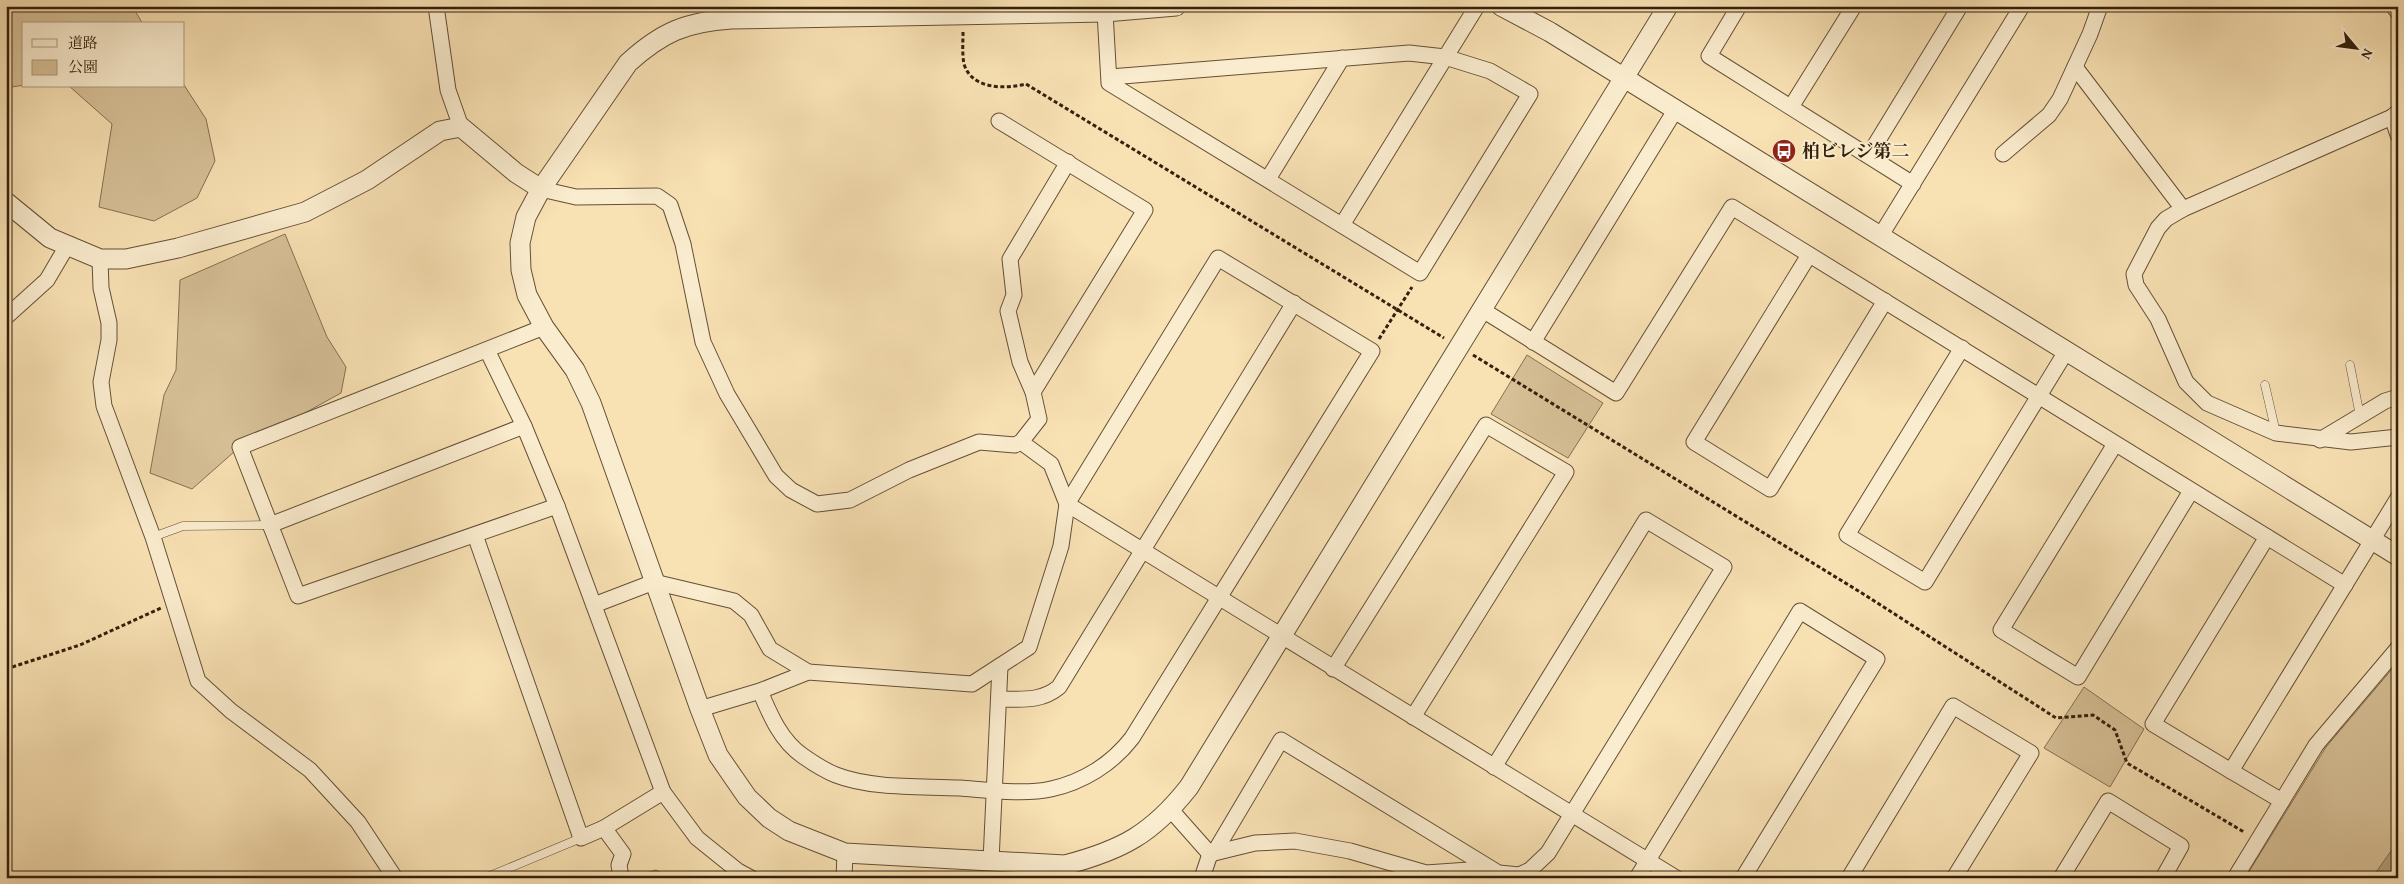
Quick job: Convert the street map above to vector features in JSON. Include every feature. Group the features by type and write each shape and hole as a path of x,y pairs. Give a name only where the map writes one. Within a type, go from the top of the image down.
{"street":[{"path":"436,6 448,90 461,127 516,173 541,189 576,197 657,196 670,205 683,244 703,342 727,394 776,476 791,490 817,504 850,500 909,470 979,442 1015,445 1021,442 1039,419 1033,392 1020,362 1008,311 1014,295 1010,259 1068,162"},
{"path":"1176,6 1105,12 962,16 892,11 797,12 702,21 676,29 645,47 624,69 541,189 526,217 520,243 520,270 527,295 544,327 575,370 591,403 718,755 747,797 769,818 789,831 846,853 1066,865 1098,856 1128,844 1171,810 1189,786 1668,6"},
{"path":"1342,225 1477,6"},
{"path":"1500,6 1550,32 1624,77 2398,556"},
{"path":"1739,6 1709,56 1913,184"},
{"path":"1792,107 1854,6"},
{"path":"1869,155 1960,6"},
{"path":"1881,235 2022,6"},
{"path":"2003,154 2049,115 2060,99 2100,6"},
{"path":"2394,6 2398,12"},
{"path":"1105,12 1109,83 1420,273 1530,94 1490,71 1445,57 1409,52 1110,77"},
{"path":"1268,179 1342,58"},
{"path":"2075,67 2184,209"},
{"path":"1533,342 1676,109"},
{"path":"2398,135 2395,114 2184,209 2166,219 2158,228 2134,274 2136,285 2158,319 2186,382 2206,403 2276,433 2320,440 2351,442 2398,437"},
{"path":"999,121 1145,210 1033,392"},
{"path":"6,202 50,238 100,259 126,259 178,248 298,215 367,180 440,132 461,127"},
{"path":"1481,309 1616,393 1732,208 2345,585"},
{"path":"6,316 47,280 67,246"},
{"path":"1809,255 1694,442 1770,488 1885,301"},
{"path":"700,709 760,691 808,672 972,684 1029,647 1060,546 1067,504 1218,258 1372,351 1132,738 1122,752 1107,764 1065,786 1049,790 995,790 870,783 836,775 803,756 773,722 760,691"},
{"path":"100,259 101,288 109,323 110,340 101,382 104,406 153,537 198,681 230,711 310,770 358,822 395,878"},
{"path":"999,699 1039,699 1050,695 1059,687 1294,303"},
{"path":"544,327 240,447 298,596 557,506"},
{"path":"1962,348 1847,535 1925,582 2067,350"},
{"path":"487,350 524,426 557,506 663,792 697,838 738,871 751,878"},
{"path":"2320,440 2385,401 2398,396"},
{"path":"1334,669 1486,425 1566,472 1413,717"},
{"path":"270,525 524,426"},
{"path":"1021,442 1051,464 1067,504 1676,878"},
{"path":"2115,444 2001,630 2078,677 2191,491"},
{"path":"2231,771 2398,498"},
{"path":"1212,853 1255,843 1295,840 1350,851 1426,873 1469,870 1519,875 1530,870 1548,853 1724,567 1646,520 1494,767"},
{"path":"475,535 581,838 604,828 663,792"},
{"path":"2267,537 2153,724 2282,801"},
{"path":"594,605 654,582 734,601 751,615 770,649 808,672"},
{"path":"1637,878 1800,612 1877,659 1743,878"},
{"path":"2235,878 2316,745 2398,648"},
{"path":"992,861 1000,666"},
{"path":"1848,878 1953,706 2031,753 1954,878"},
{"path":"1202,878 1212,853 1281,740 1498,873"},
{"path":"2061,878 2108,801 2181,846 2163,878"},
{"path":"1171,810 1212,853"},
{"path":"604,828 623,854 619,865 621,878"},
{"path":"844,878 846,853"}],"lane":[{"path":"2350,366 2360,416"},
{"path":"2265,385 2276,433"},
{"path":"153,537 182,526 270,525"},
{"path":"490,876 581,838"}],"path":[{"path":"962,16 964,64 971,75 982,84 1009,88 1026,84 1857,590 2056,718 2093,715 2115,730 2127,763 2258,840"},
{"path":"1372,351 1420,273"},
{"path":"6,669 80,645 172,602"}],"green space":[{"path":"6,6 132,6 142,22 22,22 22,85 6,88"},
{"path":"185,87 206,119 215,161 197,198 154,221 99,207 112,124 71,88"},
{"path":"285,234 327,337 346,367 341,393 234,452 192,489 150,473 164,395 176,370 180,280"},
{"path":"1527,355 1603,403 1568,458 1491,414"},
{"path":"2398,662 2398,878 2245,878 2326,747"},
{"path":"2084,687 2144,729 2110,787 2044,748"},
{"path":"656,870 669,878 634,878 634,877"}],"shaded area":[{"path":"2398,841 2398,878 2372,878"}],"place":[{"name":"柏ビレジ第二","path":"1784,151"}]}
